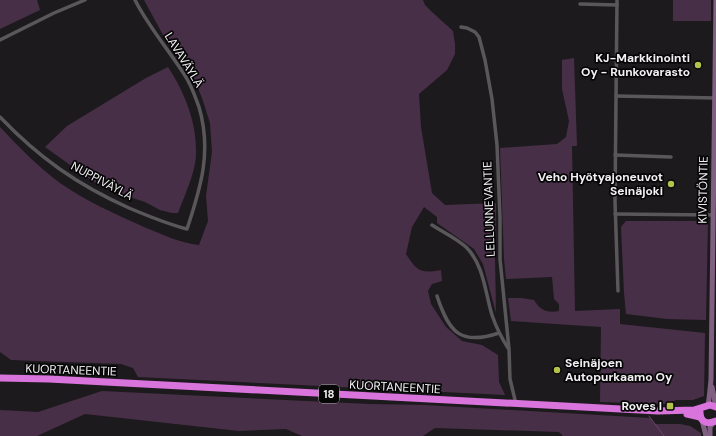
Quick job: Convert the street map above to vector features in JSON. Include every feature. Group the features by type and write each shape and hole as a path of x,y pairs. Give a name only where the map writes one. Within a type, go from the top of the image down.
{"highway":[{"name":"KUORTANEENTIE","path":"0,378 49,379 669,412 694,410 705,406"},
{"path":"701,418 700,412 705,406 712,405 716,407"},
{"name":"KUORTANEENTIE","path":"669,412 701,418"},
{"name":"18","path":"701,418 706,423 715,422"}],"main road":[{"name":"KIVISTÖNTIE","path":"705,406 710,398 714,338 712,215 716,0"},
{"name":"KIVISTÖNTIE","path":"710,380 716,407"},
{"path":"701,418 706,436"},
{"path":"710,436 710,427 715,422"}],"street":[{"path":"0,40 54,13 85,0"},
{"name":"LAVAVÄYLÄ","path":"135,0 185,75 196,97 201,116 205,137 206,157 202,179 187,229"},
{"path":"617,0 615,214 618,291"},
{"path":"580,4 617,5"},
{"name":"LELLUNNEVANTIE","path":"461,27 468,28 475,32 479,37 492,99 497,145 500,259 509,349 510,379 516,404"},
{"path":"616,96 715,98"},
{"name":"NUPPIVÄYLÄ","path":"0,117 16,135 41,156 83,185 135,210 167,223 187,229"},
{"path":"615,156 672,156"},
{"path":"615,214 712,215"},
{"path":"432,225 465,247 475,259 480,271 492,315 499,333 509,349"},
{"path":"437,296 441,309 450,324 465,338 472,339 499,333"}],"shaded area":[{"path":"0,0 37,0 40,10 0,29"},
{"path":"144,0 423,0 425,5 453,31 455,54 447,70 419,94 421,127 432,193 445,205 496,203 496,313 483,264 474,249 437,223 437,217 424,207 412,227 406,254 416,268 420,270 428,272 441,270 442,281 432,284 428,291 431,304 446,327 462,341 482,345 498,355 499,382 505,395 138,377 133,368 121,364 11,360 0,352 0,127 44,170 80,196 144,227 178,240 199,245 208,221 206,196 212,152 210,123 195,81 163,35"},
{"path":"673,0 711,0 711,21 673,21"},
{"path":"574,58 577,146 572,146 575,311 620,309 620,324 705,333 704,396 693,400 676,400 667,404 600,402 601,327 511,321 508,298 534,300 539,307 551,312 559,311 559,304 554,299 552,277 506,279 500,148 557,144 566,137 569,121 562,89 562,60"},
{"path":"168,67 185,98 192,120 196,142 194,168 178,213 160,210 145,202 94,182 45,147 67,126 146,78"},
{"path":"626,221 708,221 706,320 667,319 626,314 621,227"},
{"path":"102,391 369,404 425,405 650,418 655,424 680,424 690,426 701,433 701,436 563,436 559,432 435,428 423,436 302,436 286,429 239,431 85,414 37,436 0,436 0,410 38,412"}],"waterway":[{"path":"649,416 664,436"}],"place":[{"name":"KJ-Markkinointi Oy - Runkovarasto","path":"698,65"},
{"name":"Veho Hyötyajoneuvot Seinäjoki","path":"671,184"},
{"name":"Seinäjoen Autopurkaamo Oy","path":"557,370"},
{"name":"Roves I","path":"670,406"}]}
